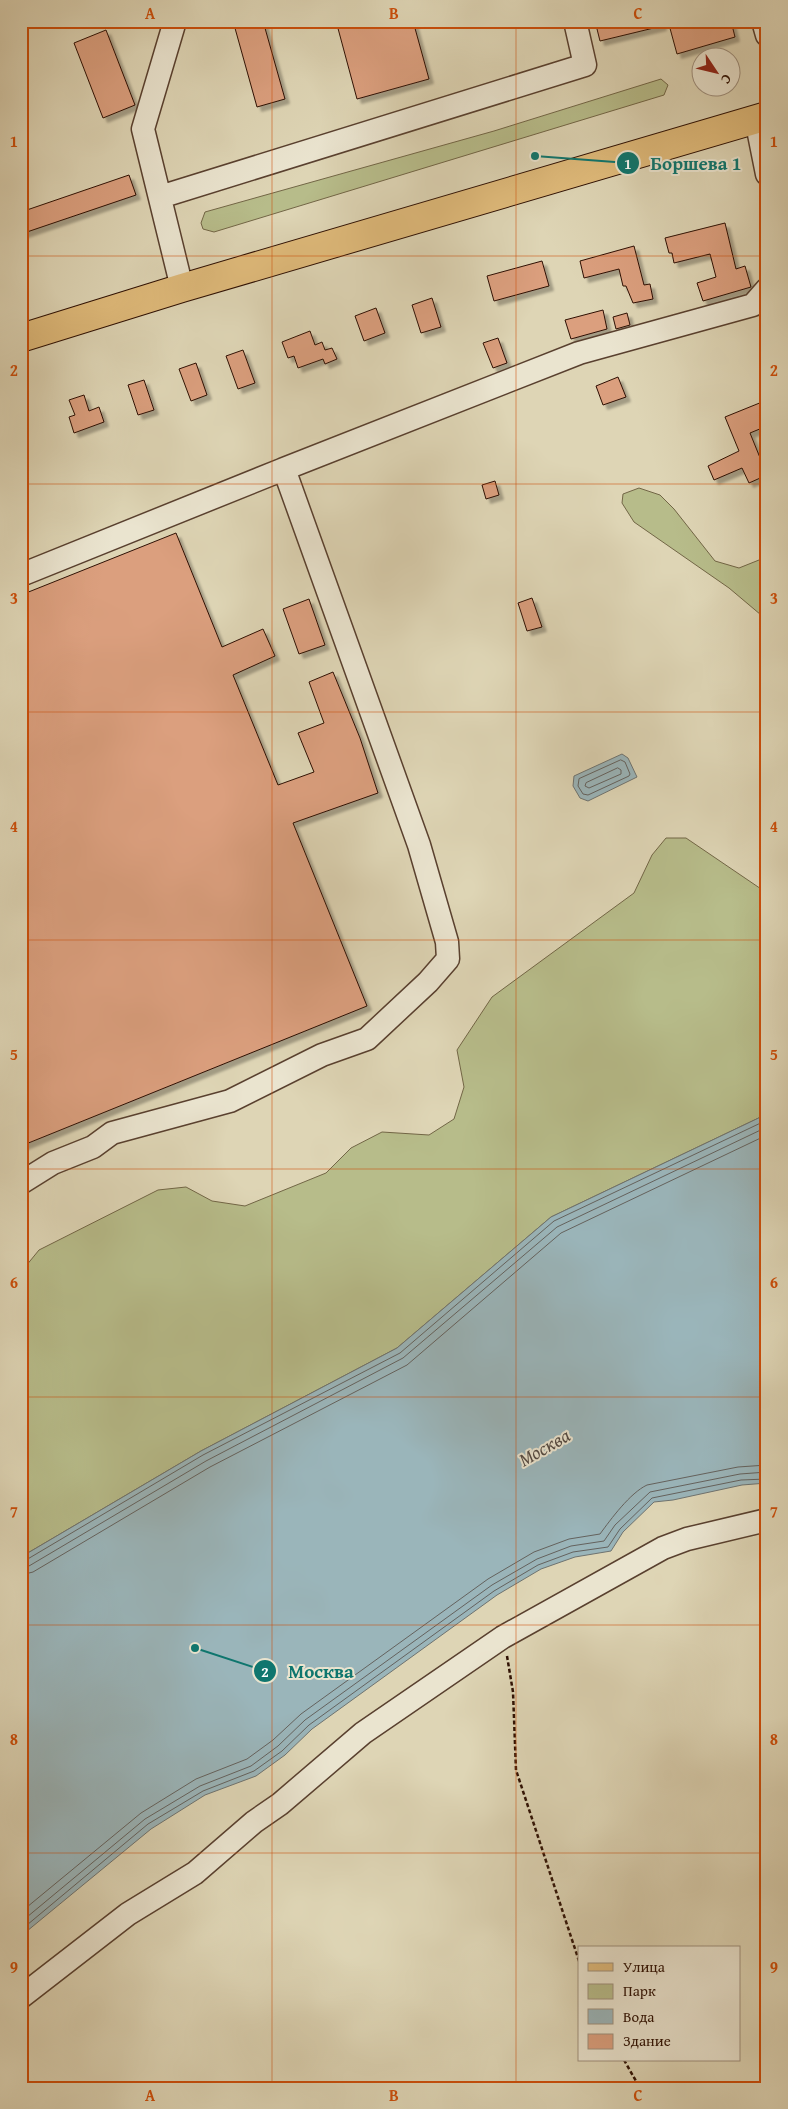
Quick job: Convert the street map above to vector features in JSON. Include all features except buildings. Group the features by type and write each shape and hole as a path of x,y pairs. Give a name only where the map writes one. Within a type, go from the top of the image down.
{"main road":[{"path":"21,338 182,288 762,117"}],"street":[{"path":"175,21 142,129 182,288"},
{"path":"160,197 585,65 575,21"},
{"path":"763,21 767,35"},
{"path":"762,117 767,174"},
{"path":"21,575 579,353 753,305 767,289"},
{"path":"21,1183 54,1163 92,1147 112,1133 230,1101 322,1055 367,1039 428,982 448,959 447,942 419,845 284,469"},
{"path":"21,1997 128,1914 195,1873 363,1733 503,1636 664,1548 687,1538 767,1520"}],"path":[{"path":"503,1636 514,1692 516,1770 578,1958"},
{"path":"625,2062 640,2088"}],"green space":[{"path":"661,79 668,85 664,95 214,232 203,229 201,223 205,212 494,131"},
{"path":"639,488 660,495 674,509 715,561 739,568 759,560 767,553 767,620 729,588 634,522 622,503 623,494"},
{"path":"666,838 686,838 767,893 767,1114 551,1217 397,1348 201,1451 21,1557 21,1272 39,1250 158,1190 186,1187 212,1201 245,1206 326,1173 351,1148 382,1132 429,1135 454,1119 464,1087 457,1050 492,997 634,893 652,855"}],"water":[{"path":"622,754 628,758 637,777 588,801 580,798 573,786 574,776"},
{"path":"767,1114 767,1483 742,1485 673,1500 654,1502 623,1532 611,1551 575,1557 541,1569 497,1595 312,1729 285,1755 256,1776 205,1795 151,1829 21,1936 21,1557 201,1451 397,1348 551,1217"}],"place":[{"name":"Боршева 1","path":"535,156"},
{"name":"Москва","path":"195,1648"}]}
